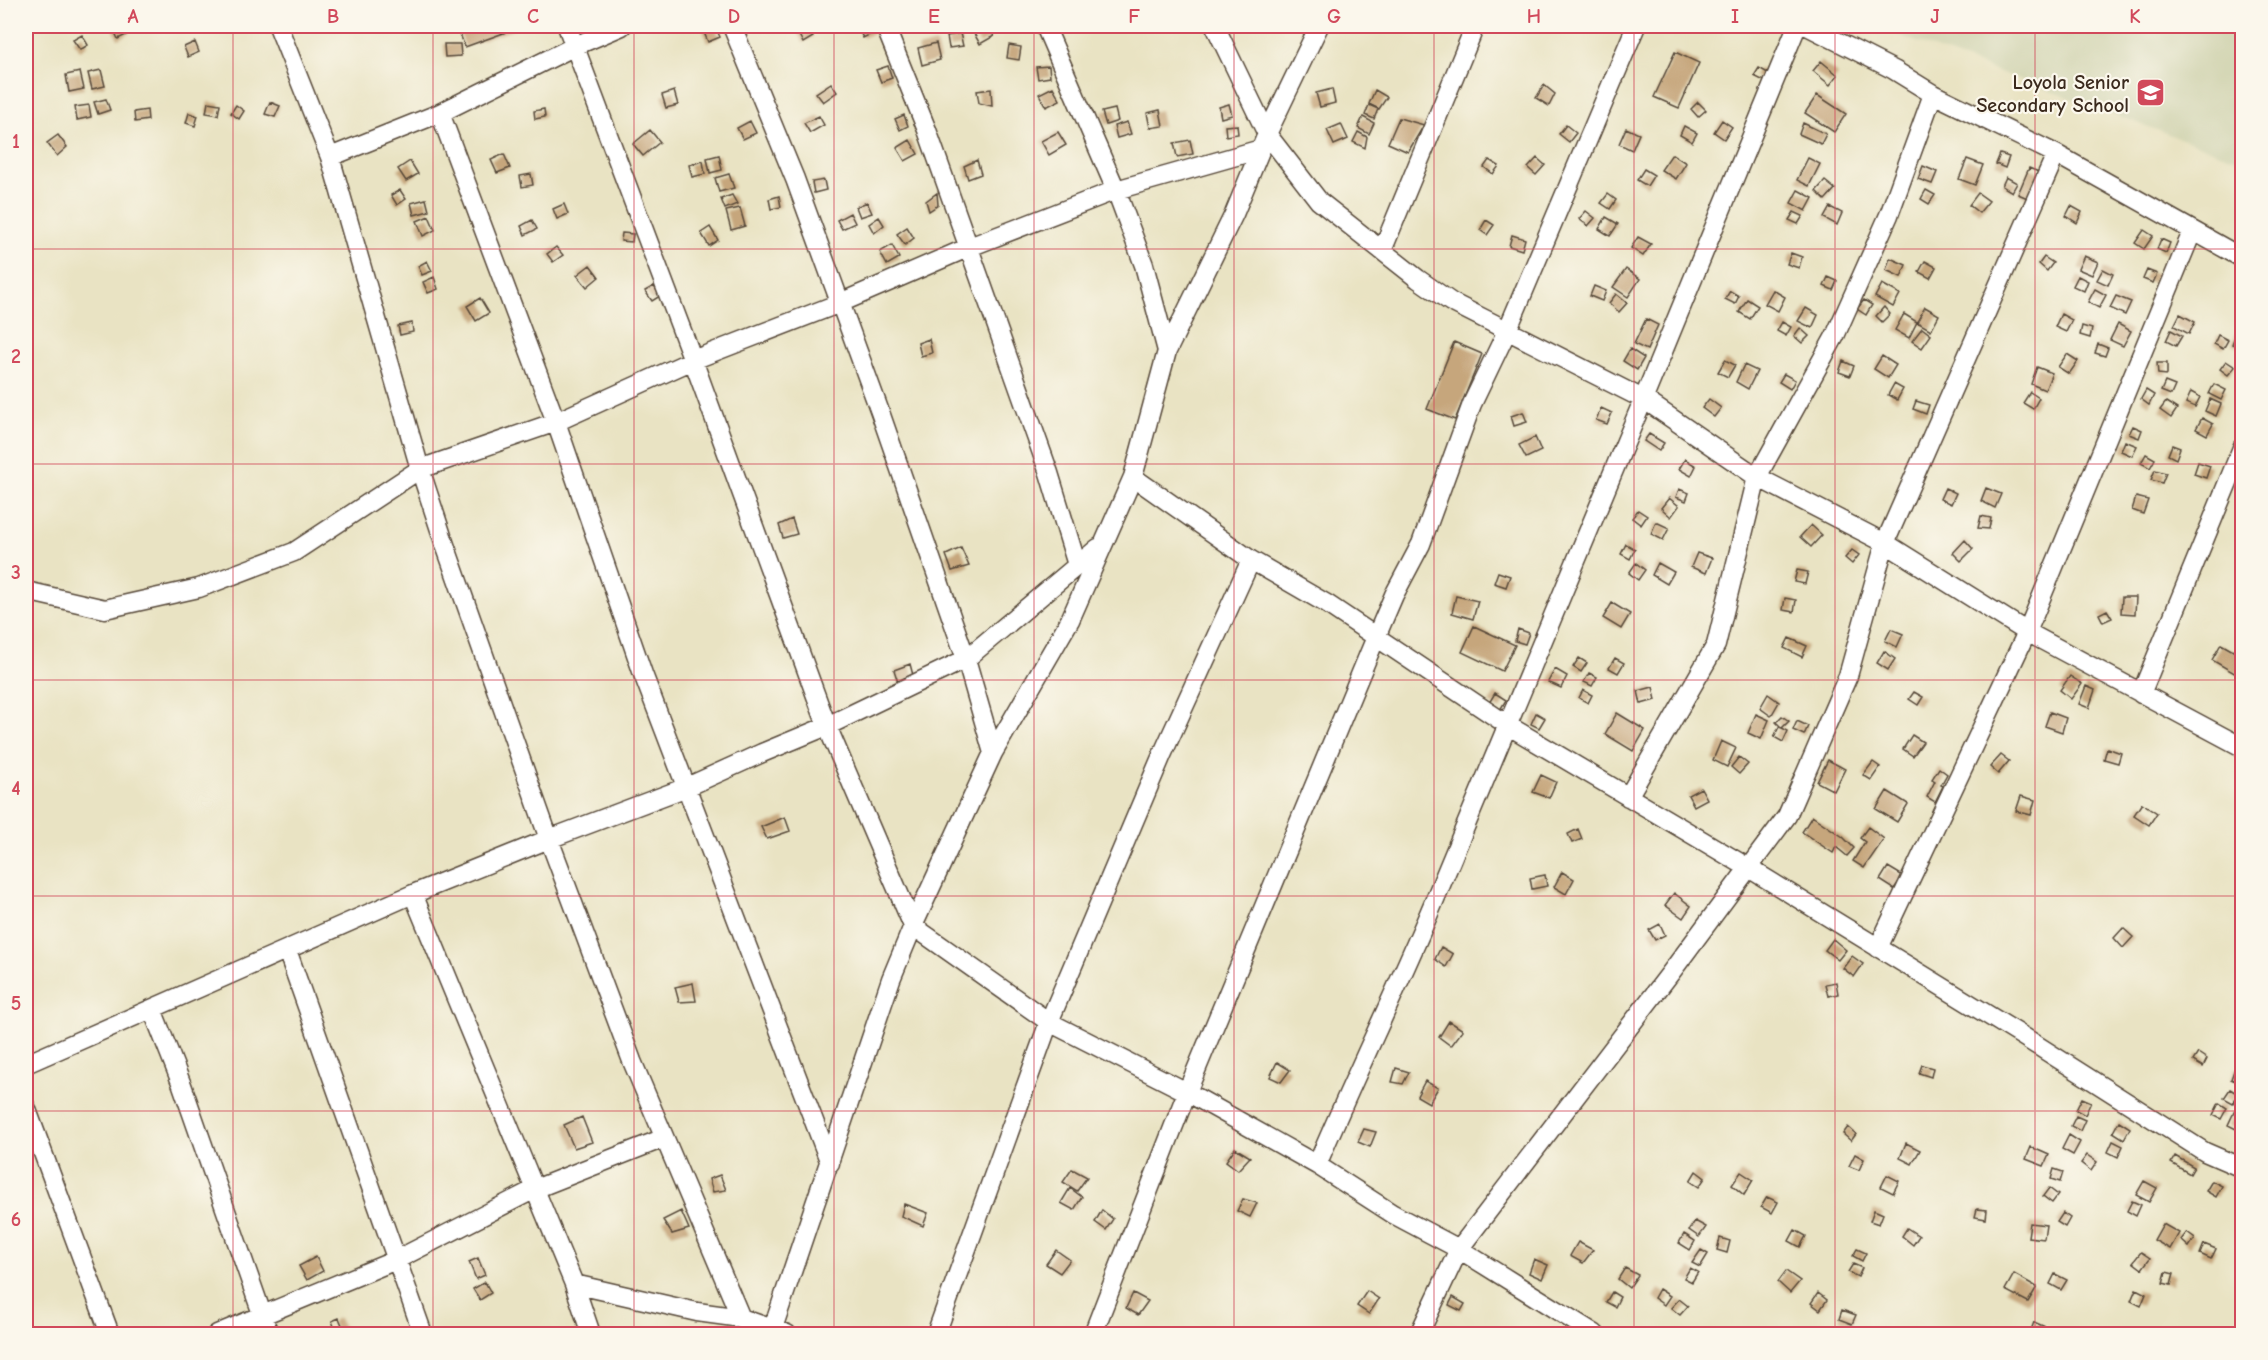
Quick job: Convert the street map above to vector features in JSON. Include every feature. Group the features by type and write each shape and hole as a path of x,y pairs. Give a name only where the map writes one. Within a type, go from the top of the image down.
{"street":[{"path":"278,26 330,156 420,469 549,839 632,1061 741,1318"},
{"path":"567,26 693,360 827,726 913,926 1049,1022 1186,1092 1317,1165 1393,1214 1459,1249 1595,1335"},
{"path":"330,156 440,113 575,46 622,26"},
{"path":"732,26 795,179 840,303 966,659 993,753"},
{"path":"885,26 927,130 1048,473 1077,565"},
{"path":"1045,26 1116,190 1144,265 1167,351"},
{"path":"1215,26 1264,141 1319,201 1452,302 1645,400 1757,477 1885,543 2027,632 2242,747"},
{"path":"574,1284 697,1312 741,1318 777,1333 891,979 993,753 1070,620 1101,545 1133,477 1167,351 1234,214 1264,141 1319,26"},
{"path":"1382,251 1475,26"},
{"path":"1093,1335 1186,1092 1394,595 1421,544 1472,404 1507,331 1636,26"},
{"path":"1317,1165 1431,909 1509,726 1797,26"},
{"path":"1807,26 1894,70 1934,94 2056,154 2242,258"},
{"path":"1628,798 1716,645 1757,477 1835,336 1889,215 1934,94"},
{"path":"440,113 556,422 643,674 830,1163"},
{"path":"26,591 105,609 199,588 294,552 420,469 556,422 693,360 840,303 967,248 1116,190 1264,141"},
{"path":"1419,1335 1459,1249 1787,816 1848,676 1885,543 2056,154"},
{"path":"1878,948 2027,632 2192,232"},
{"path":"2141,694 2242,448"},
{"path":"1133,477 1251,560 1327,604 1509,726 1747,867 2024,1037 2205,1152 2242,1168"},
{"path":"26,1064 413,894 549,839 687,788 827,726 966,659 1101,545"},
{"path":"936,1335 1049,1022 1162,755 1251,560"},
{"path":"413,894 574,1284 591,1335"},
{"path":"287,950 423,1335"},
{"path":"152,1009 182,1085 269,1335"},
{"path":"26,1107 110,1335"},
{"path":"217,1335 396,1260 535,1189 664,1138"}],"shaded area":[{"name":"Loyola Senior Secondary School","path":"1873,26 2242,26 2242,161"}],"building":[{"path":"126,26 130,33 118,39 113,28"},
{"path":"457,26 523,26 465,47"},
{"path":"715,26 720,37 708,42 703,30"},
{"path":"874,26 877,31 863,38 858,28"},
{"path":"987,26 994,36 980,44 973,32"},
{"path":"808,28 813,37 803,43 797,31"},
{"path":"960,33 963,46 949,48 947,36"},
{"path":"82,35 88,45 80,50 73,40"},
{"path":"195,42 199,52 188,57 184,47"},
{"path":"936,43 940,60 922,65 918,48"},
{"path":"444,44 460,44 461,56 445,57"},
{"path":"1009,45 1021,47 1019,60 1007,58"},
{"path":"1675,52 1699,63 1679,108 1654,97"},
{"path":"1821,61 1838,75 1830,85 1813,71"},
{"path":"888,66 892,78 881,82 876,70"},
{"path":"1049,66 1050,77 1038,79 1036,67"},
{"path":"1759,68 1768,73 1764,81 1754,76"},
{"path":"101,70 105,86 92,89 88,73"},
{"path":"80,72 84,89 69,92 66,75"},
{"path":"831,83 837,92 823,102 816,93"},
{"path":"1544,85 1555,94 1549,106 1536,98"},
{"path":"1053,87 1060,100 1046,107 1039,94"},
{"path":"991,89 992,106 979,103 977,91"},
{"path":"1332,89 1335,103 1320,107 1316,93"},
{"path":"1375,90 1387,97 1379,109 1369,104"},
{"path":"674,91 678,105 666,108 662,95"},
{"path":"1817,95 1846,114 1834,132 1805,113"},
{"path":"106,99 110,110 98,114 94,102"},
{"path":"208,102 220,104 218,115 206,113"},
{"path":"270,102 280,106 275,117 265,114"},
{"path":"1698,102 1706,110 1698,117 1691,109"},
{"path":"1229,104 1232,115 1221,118 1219,107"},
{"path":"89,105 91,117 77,120 75,107"},
{"path":"236,105 244,111 239,119 231,113"},
{"path":"1369,105 1378,109 1374,119 1365,115"},
{"path":"544,109 545,117 535,119 534,111"},
{"path":"1115,109 1118,121 1106,125 1102,112"},
{"path":"147,110 148,120 135,122 134,112"},
{"path":"1160,110 1163,126 1150,128 1147,113"},
{"path":"189,113 198,116 195,126 186,123"},
{"path":"904,115 908,126 900,130 895,119"},
{"path":"819,116 824,125 810,133 804,123"},
{"path":"1363,117 1374,123 1369,134 1358,128"},
{"path":"1399,118 1424,125 1408,152 1388,143"},
{"path":"1722,120 1732,127 1724,139 1714,132"},
{"path":"750,121 756,133 743,139 737,128"},
{"path":"1127,122 1131,134 1117,138 1114,126"},
{"path":"1803,123 1826,134 1821,144 1799,134"},
{"path":"1341,124 1348,139 1334,145 1327,130"},
{"path":"1237,125 1238,134 1226,136 1225,126"},
{"path":"1566,125 1576,133 1569,142 1559,134"},
{"path":"1684,126 1697,133 1692,142 1680,135"},
{"path":"1626,128 1639,134 1632,150 1619,144"},
{"path":"650,130 660,142 643,156 633,144"},
{"path":"1058,132 1066,145 1049,155 1041,141"},
{"path":"1358,132 1367,137 1365,148 1353,142"},
{"path":"58,135 67,147 57,156 47,143"},
{"path":"910,140 918,154 905,161 897,148"},
{"path":"1190,140 1193,154 1177,157 1174,143"},
{"path":"504,154 510,168 497,173 491,160"},
{"path":"1672,154 1686,163 1676,179 1661,170"},
{"path":"2000,154 2009,157 2005,168 1996,164"},
{"path":"719,155 722,170 710,173 707,158"},
{"path":"1537,158 1545,165 1536,175 1528,168"},
{"path":"1808,158 1820,164 1809,186 1797,180"},
{"path":"1967,159 1983,165 1975,185 1959,179"},
{"path":"977,160 981,174 968,179 964,166"},
{"path":"1489,160 1499,166 1493,174 1484,167"},
{"path":"410,161 418,174 406,181 398,169"},
{"path":"703,161 705,174 692,177 689,165"},
{"path":"1923,166 1937,172 1932,184 1918,179"},
{"path":"2029,168 2041,173 2030,199 2018,194"},
{"path":"1644,169 1654,175 1647,186 1637,180"},
{"path":"531,174 533,185 522,187 520,176"},
{"path":"729,174 734,188 719,192 715,178"},
{"path":"2006,177 2017,183 2012,192 2002,186"},
{"path":"824,180 826,190 814,193 812,182"},
{"path":"1825,181 1835,189 1825,200 1816,191"},
{"path":"400,190 406,199 397,205 391,195"},
{"path":"1798,190 1813,198 1806,211 1791,203"},
{"path":"1926,190 1935,195 1929,204 1921,199"},
{"path":"937,193 938,205 929,211 926,201"},
{"path":"1978,193 1989,201 1979,213 1969,205"},
{"path":"1608,194 1616,200 1610,209 1601,203"},
{"path":"732,195 737,204 725,209 721,199"},
{"path":"779,196 781,207 771,209 769,199"},
{"path":"426,199 429,211 414,215 411,203"},
{"path":"867,202 872,213 860,217 856,207"},
{"path":"564,204 568,214 557,219 553,209"},
{"path":"2071,206 2082,212 2077,223 2066,216"},
{"path":"1830,207 1842,213 1837,225 1824,218"},
{"path":"740,208 745,226 731,230 726,211"},
{"path":"1586,211 1595,218 1588,226 1579,219"},
{"path":"1794,212 1803,216 1798,224 1789,220"},
{"path":"850,213 855,223 842,229 837,220"},
{"path":"429,216 435,230 423,236 417,221"},
{"path":"879,217 884,225 874,233 869,224"},
{"path":"1606,217 1618,224 1610,236 1599,229"},
{"path":"532,220 537,229 525,235 521,226"},
{"path":"1486,220 1494,225 1487,235 1480,230"},
{"path":"710,227 718,240 709,246 701,233"},
{"path":"907,227 914,238 905,245 897,234"},
{"path":"2144,230 2153,236 2144,249 2135,243"},
{"path":"622,233 633,234 632,242 621,241"},
{"path":"1512,235 1525,239 1522,250 1509,246"},
{"path":"1638,237 1651,244 1643,256 1631,248"},
{"path":"2161,239 2170,243 2166,253 2157,249"},
{"path":"892,245 899,258 887,265 880,252"},
{"path":"556,247 563,255 553,262 547,254"},
{"path":"1791,253 1802,257 1799,268 1787,264"},
{"path":"2084,256 2098,262 2092,275 2078,269"},
{"path":"2044,257 2053,263 2047,271 2039,264"},
{"path":"1890,258 1906,265 1901,277 1886,270"},
{"path":"427,261 432,271 422,275 418,266"},
{"path":"1925,261 1936,267 1930,278 1919,272"},
{"path":"590,265 599,277 587,287 577,275"},
{"path":"1626,269 1640,279 1628,297 1613,287"},
{"path":"2103,269 2113,274 2108,285 2097,280"},
{"path":"2147,270 2157,274 2153,283 2143,279"},
{"path":"2078,276 2088,281 2084,291 2073,286"},
{"path":"434,277 438,289 428,293 423,282"},
{"path":"1828,277 1837,281 1833,290 1824,286"},
{"path":"1882,284 1900,294 1893,307 1875,297"},
{"path":"654,286 660,296 652,301 645,291"},
{"path":"1594,286 1606,291 1602,301 1590,296"},
{"path":"2095,289 2106,295 2099,308 2088,302"},
{"path":"1773,290 1785,297 1778,311 1765,304"},
{"path":"1730,291 1739,296 1735,304 1725,299"},
{"path":"1616,294 1627,303 1619,312 1609,303"},
{"path":"2116,296 2131,302 2125,315 2110,308"},
{"path":"480,298 489,313 476,321 467,306"},
{"path":"1747,299 1758,306 1750,319 1739,312"},
{"path":"1864,300 1872,305 1866,315 1857,309"},
{"path":"1884,307 1890,314 1882,322 1876,316"},
{"path":"1925,307 1939,315 1931,330 1917,322"},
{"path":"1806,308 1818,315 1812,328 1798,321"},
{"path":"1904,314 1917,322 1909,338 1895,330"},
{"path":"2061,314 2072,320 2066,332 2055,327"},
{"path":"2180,314 2195,322 2189,334 2174,326"},
{"path":"1646,319 1658,325 1647,350 1634,344"},
{"path":"1782,322 1791,327 1786,336 1777,331"},
{"path":"412,323 413,332 400,335 398,326"},
{"path":"2118,324 2131,331 2123,346 2110,340"},
{"path":"2082,326 2092,329 2090,338 2080,335"},
{"path":"1800,328 1809,336 1802,343 1794,336"},
{"path":"1922,328 1931,335 1922,348 1912,341"},
{"path":"2238,329 2242,331 2242,348 2232,344"},
{"path":"2171,330 2182,336 2176,346 2166,341"},
{"path":"2218,335 2228,340 2223,349 2214,344"},
{"path":"929,339 932,353 921,356 918,343"},
{"path":"1454,342 1482,354 1455,420 1427,409"},
{"path":"2098,344 2108,348 2105,356 2095,353"},
{"path":"1630,349 1644,358 1637,370 1623,361"},
{"path":"2067,354 2078,361 2069,374 2058,367"},
{"path":"1882,356 1896,365 1888,378 1874,369"},
{"path":"1725,360 1735,365 1728,377 1718,372"},
{"path":"1843,361 1854,366 1850,376 1839,372"},
{"path":"2226,361 2235,367 2228,375 2220,369"},
{"path":"2157,363 2167,363 2167,375 2158,374"},
{"path":"1744,365 1757,371 1748,389 1736,382"},
{"path":"2037,367 2052,373 2045,390 2031,384"},
{"path":"1784,374 1795,380 1790,389 1779,382"},
{"path":"2165,382 2175,386 2171,395 2161,391"},
{"path":"1894,384 1903,389 1897,400 1888,395"},
{"path":"2214,384 2226,390 2221,400 2209,394"},
{"path":"2146,390 2154,395 2149,405 2141,399"},
{"path":"2030,392 2039,398 2033,409 2023,403"},
{"path":"2191,392 2200,397 2195,407 2186,403"},
{"path":"1709,399 1721,408 1714,417 1702,408"},
{"path":"2210,399 2221,404 2216,416 2205,411"},
{"path":"1916,401 1929,405 1926,414 1913,409"},
{"path":"2166,402 2177,409 2171,418 2160,410"},
{"path":"1601,408 1612,413 1607,424 1596,420"},
{"path":"1523,412 1527,422 1514,426 1511,416"},
{"path":"2202,418 2213,424 2207,435 2196,429"},
{"path":"2133,426 2142,430 2139,438 2129,434"},
{"path":"1649,434 1664,443 1659,451 1644,441"},
{"path":"1535,437 1541,451 1526,458 1519,445"},
{"path":"2125,441 2137,446 2132,456 2121,451"},
{"path":"2172,445 2180,448 2176,459 2168,455"},
{"path":"2146,454 2155,459 2150,468 2141,463"},
{"path":"1685,459 1696,466 1691,476 1679,469"},
{"path":"2198,462 2210,466 2206,478 2194,474"},
{"path":"2155,470 2166,473 2162,483 2151,480"},
{"path":"1945,488 1956,493 1951,504 1940,499"},
{"path":"1986,488 2001,494 1995,508 1981,501"},
{"path":"1679,489 1689,493 1686,501 1676,497"},
{"path":"2136,497 2148,500 2143,514 2132,510"},
{"path":"1669,498 1679,506 1671,517 1661,508"},
{"path":"1638,510 1647,516 1641,525 1632,518"},
{"path":"1981,516 1991,518 1989,529 1978,528"},
{"path":"792,519 797,534 783,538 779,525"},
{"path":"1656,522 1669,528 1663,540 1651,534"},
{"path":"1811,525 1822,535 1811,547 1800,537"},
{"path":"1965,540 1973,549 1961,561 1953,553"},
{"path":"1626,544 1635,549 1630,559 1621,554"},
{"path":"961,548 969,566 952,571 946,555"},
{"path":"1852,550 1859,555 1852,564 1845,558"},
{"path":"1697,553 1712,558 1706,573 1691,567"},
{"path":"1636,563 1645,570 1638,580 1629,573"},
{"path":"1658,563 1674,572 1667,584 1652,575"},
{"path":"1797,570 1808,572 1805,584 1794,582"},
{"path":"1498,572 1510,576 1506,587 1494,583"},
{"path":"1456,596 1478,601 1473,619 1452,613"},
{"path":"2122,597 2136,597 2135,614 2121,613"},
{"path":"1785,598 1796,600 1794,612 1783,610"},
{"path":"1612,603 1630,614 1621,629 1603,618"},
{"path":"2107,610 2112,618 2103,622 2099,614"},
{"path":"1474,626 1515,645 1502,671 1462,652"},
{"path":"1518,629 1529,633 1525,644 1515,641"},
{"path":"1891,629 1903,634 1897,647 1885,641"},
{"path":"1789,638 1807,646 1802,657 1784,648"},
{"path":"2221,644 2242,656 2242,662 2236,674 2212,660"},
{"path":"1884,651 1895,659 1888,670 1877,663"},
{"path":"1579,658 1587,663 1581,672 1573,667"},
{"path":"1615,658 1624,663 1618,673 1609,668"},
{"path":"910,664 914,679 899,685 894,670"},
{"path":"1555,669 1567,676 1561,688 1548,682"},
{"path":"1589,673 1597,677 1592,686 1584,682"},
{"path":"2070,676 2082,684 2071,699 2060,690"},
{"path":"2086,686 2095,690 2089,708 2079,704"},
{"path":"1653,687 1656,700 1641,704 1638,691"},
{"path":"1583,690 1592,695 1588,703 1579,698"},
{"path":"1914,692 1923,697 1918,705 1909,699"},
{"path":"1495,693 1506,700 1500,710 1489,703"},
{"path":"1768,694 1779,702 1771,716 1760,708"},
{"path":"2050,712 2066,718 2062,732 2045,726"},
{"path":"1536,713 1545,718 1539,728 1531,724"},
{"path":"1617,713 1645,730 1633,751 1605,734"},
{"path":"1756,714 1769,720 1761,739 1748,733"},
{"path":"1782,716 1789,721 1782,728 1776,722"},
{"path":"1797,721 1808,726 1804,735 1793,730"},
{"path":"1779,727 1788,731 1783,742 1774,737"},
{"path":"1912,735 1923,742 1913,756 1903,749"},
{"path":"1721,741 1736,748 1727,767 1713,760"},
{"path":"2107,748 2121,753 2118,763 2104,759"},
{"path":"2001,755 2009,761 1998,774 1990,767"},
{"path":"1739,757 1748,764 1739,774 1731,767"},
{"path":"1828,760 1845,769 1834,791 1817,782"},
{"path":"1873,762 1880,767 1871,780 1863,775"},
{"path":"1939,768 1947,774 1935,802 1927,797 1935,781 1932,779"},
{"path":"1541,775 1556,782 1549,798 1533,792"},
{"path":"1701,788 1707,799 1694,806 1688,795"},
{"path":"1887,791 1908,804 1897,822 1876,809"},
{"path":"2021,796 2035,800 2031,815 2016,811"},
{"path":"2142,803 2157,813 2149,825 2134,815"},
{"path":"1812,816 1843,837 1854,848 1847,856 1836,847 1833,853 1802,832"},
{"path":"785,817 790,831 767,839 761,827"},
{"path":"1868,827 1884,839 1864,868 1853,861 1865,842 1860,838"},
{"path":"1578,829 1582,839 1572,843 1568,834"},
{"path":"1888,867 1903,876 1894,889 1880,880"},
{"path":"1562,872 1574,879 1566,894 1554,887"},
{"path":"1545,875 1547,886 1532,889 1530,878"},
{"path":"1674,893 1691,906 1683,918 1665,905"},
{"path":"1660,924 1665,935 1655,940 1649,930"},
{"path":"2123,928 2133,937 2123,948 2114,938"},
{"path":"1833,939 1846,950 1838,960 1825,950"},
{"path":"1441,947 1453,954 1446,967 1435,959"},
{"path":"1852,956 1863,964 1854,977 1843,968"},
{"path":"1836,982 1838,994 1828,996 1825,984"},
{"path":"693,983 696,1001 679,1002 675,987"},
{"path":"1449,1021 1463,1030 1451,1046 1439,1037"},
{"path":"2198,1053 2207,1059 2203,1067 2193,1061"},
{"path":"1277,1062 1290,1070 1281,1082 1270,1077"},
{"path":"1922,1065 1933,1068 1931,1077 1919,1073"},
{"path":"1396,1068 1409,1072 1403,1084 1392,1082"},
{"path":"2235,1068 2242,1071 2240,1083 2231,1079"},
{"path":"1425,1081 1438,1088 1429,1103 1417,1096"},
{"path":"2230,1089 2238,1094 2233,1103 2224,1098"},
{"path":"2082,1098 2091,1102 2085,1115 2076,1110"},
{"path":"2219,1103 2227,1108 2221,1119 2213,1115"},
{"path":"2235,1110 2242,1114 2242,1132 2228,1125"},
{"path":"2076,1116 2085,1120 2080,1131 2071,1126"},
{"path":"582,1117 592,1142 574,1148 564,1125"},
{"path":"2119,1121 2130,1128 2124,1139 2113,1132"},
{"path":"1848,1127 1856,1134 1851,1141 1843,1134"},
{"path":"1364,1129 1376,1132 1370,1147 1358,1142"},
{"path":"2069,1135 2080,1142 2073,1155 2062,1149"},
{"path":"2113,1141 2123,1146 2118,1157 2108,1152"},
{"path":"1906,1143 1920,1150 1912,1164 1900,1158"},
{"path":"2031,1147 2049,1155 2044,1166 2026,1159"},
{"path":"1235,1148 1250,1157 1238,1170 1226,1161"},
{"path":"1855,1154 1864,1159 1859,1170 1849,1166"},
{"path":"2087,1155 2097,1162 2091,1171 2081,1163"},
{"path":"2175,1156 2194,1167 2190,1174 2171,1163"},
{"path":"1072,1169 1087,1177 1077,1191 1063,1182"},
{"path":"2054,1169 2063,1172 2060,1182 2051,1179"},
{"path":"1696,1171 1705,1178 1699,1187 1690,1181"},
{"path":"1741,1172 1753,1180 1744,1195 1732,1185"},
{"path":"720,1175 726,1190 713,1192 709,1179"},
{"path":"1887,1175 1899,1181 1893,1193 1881,1187"},
{"path":"2144,1181 2157,1188 2149,1202 2136,1195"},
{"path":"2212,1181 2222,1186 2216,1197 2206,1191"},
{"path":"1070,1188 1082,1197 1074,1210 1061,1203"},
{"path":"2049,1188 2058,1195 2052,1203 2043,1196"},
{"path":"1767,1197 1778,1202 1772,1213 1761,1207"},
{"path":"1243,1199 1257,1203 1250,1217 1237,1211"},
{"path":"2132,1201 2141,1205 2136,1216 2127,1211"},
{"path":"904,1204 928,1213 923,1226 901,1216"},
{"path":"1977,1209 1987,1210 1986,1219 1975,1217"},
{"path":"1102,1210 1113,1219 1106,1230 1095,1222"},
{"path":"1874,1210 1883,1214 1879,1224 1870,1221"},
{"path":"681,1211 689,1229 672,1234 663,1220"},
{"path":"2063,1213 2070,1218 2065,1227 2057,1222"},
{"path":"1695,1221 1706,1227 1699,1237 1689,1230"},
{"path":"2030,1223 2046,1225 2044,1239 2028,1237"},
{"path":"2163,1224 2179,1233 2170,1249 2154,1240"},
{"path":"1907,1228 1919,1236 1913,1245 1902,1236"},
{"path":"1795,1230 1806,1236 1800,1247 1789,1241"},
{"path":"2187,1232 2195,1238 2189,1247 2181,1240"},
{"path":"1684,1234 1695,1241 1690,1250 1679,1243"},
{"path":"1720,1238 1730,1241 1727,1253 1717,1250"},
{"path":"1578,1242 1593,1250 1583,1263 1570,1256"},
{"path":"2204,1244 2216,1249 2211,1259 2200,1254"},
{"path":"1857,1249 1866,1253 1862,1261 1853,1256"},
{"path":"1056,1250 1070,1260 1060,1273 1046,1264"},
{"path":"1701,1250 1708,1254 1700,1267 1692,1263"},
{"path":"2141,1252 2150,1258 2142,1269 2133,1262"},
{"path":"316,1257 323,1271 307,1280 299,1266"},
{"path":"478,1258 485,1275 476,1279 469,1262"},
{"path":"1534,1259 1548,1265 1542,1279 1529,1273"},
{"path":"1853,1264 1862,1268 1858,1277 1848,1272"},
{"path":"1625,1268 1638,1275 1629,1288 1618,1279"},
{"path":"1690,1268 1698,1272 1692,1282 1684,1278"},
{"path":"1786,1271 1800,1281 1790,1293 1778,1282"},
{"path":"2166,1272 2174,1274 2171,1285 2163,1283"},
{"path":"2014,1274 2037,1287 2028,1302 2005,1290"},
{"path":"2055,1274 2067,1280 2061,1290 2050,1284"},
{"path":"485,1282 491,1293 480,1300 473,1289"},
{"path":"1659,1289 1670,1296 1664,1305 1654,1298"},
{"path":"2136,1289 2146,1294 2141,1306 2131,1301"},
{"path":"1367,1291 1379,1299 1369,1314 1357,1306"},
{"path":"1612,1292 1620,1297 1615,1307 1606,1302"},
{"path":"1133,1293 1148,1301 1138,1315 1126,1308"},
{"path":"1818,1293 1827,1300 1820,1310 1811,1303"},
{"path":"1453,1297 1465,1304 1461,1311 1449,1305"},
{"path":"1679,1299 1688,1306 1680,1315 1671,1308"},
{"path":"1842,1310 1856,1315 1852,1324 1839,1319"},
{"path":"339,1318 345,1332 337,1334 332,1321"},
{"path":"2034,1322 2045,1327 2042,1334 2030,1333"}],"place":[{"name":"Loyola Senior Secondary School","path":"2150,93"}]}
